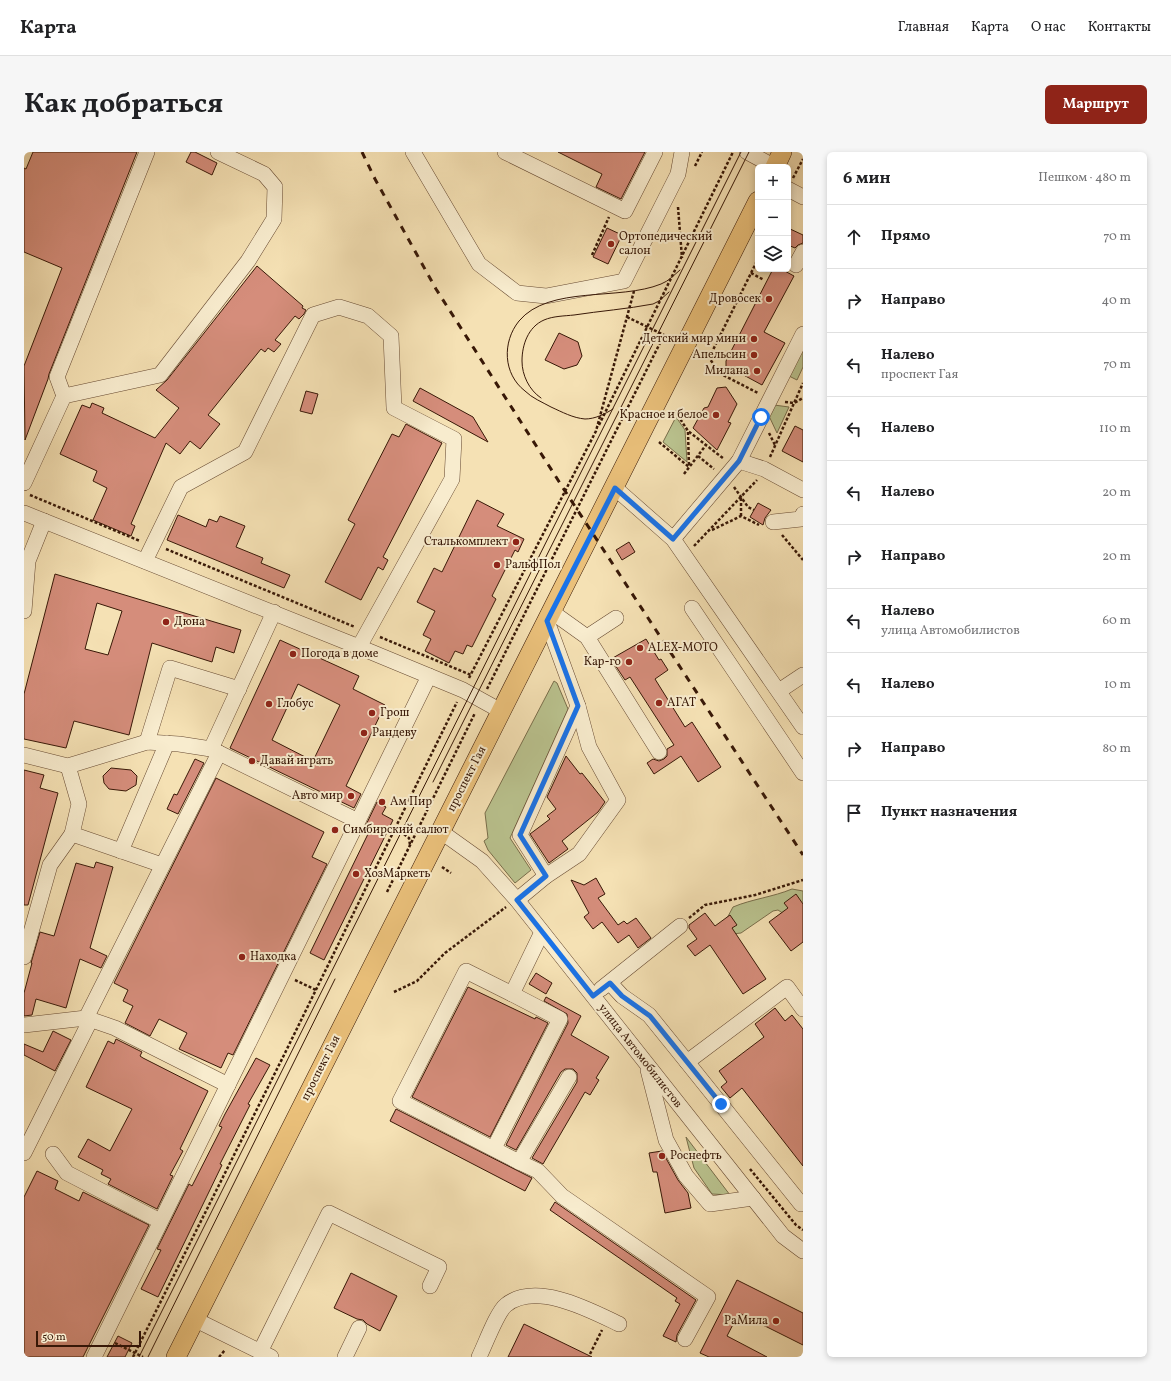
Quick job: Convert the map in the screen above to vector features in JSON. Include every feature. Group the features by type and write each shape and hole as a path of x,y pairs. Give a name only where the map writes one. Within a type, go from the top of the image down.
{"main road":[{"path":"776,164 782,152"},
{"name":"проспект Гая","path":"176,1357 440,831 615,488 755,207"}],"street":[{"path":"24,483 64,396 57,378 147,152"},
{"path":"64,396 160,375 248,261 274,219 276,187 264,174 218,152"},
{"path":"413,152 479,264 517,294 546,296 624,281 678,174 682,152"},
{"path":"505,152 625,211 654,152"},
{"path":"747,152 769,164"},
{"path":"791,187 803,197"},
{"path":"145,561 181,487 244,452 313,315 339,307 368,316 391,336 394,408 454,439 452,479 359,646"},
{"path":"673,539 736,464 803,334"},
{"path":"736,464 764,469 803,490"},
{"path":"615,488 673,539 803,727"},
{"path":"24,513 359,646 463,690 501,711"},
{"path":"773,522 801,519 803,514"},
{"path":"24,611 28,561 44,521"},
{"path":"692,608 803,773"},
{"path":"24,1154 215,751 239,689 274,612"},
{"path":"549,617 587,637 660,752"},
{"path":"517,900 546,876 580,854 618,800 589,747 578,706 549,617"},
{"path":"587,637 616,618"},
{"path":"147,742 170,668 239,689"},
{"path":"779,691 803,675"},
{"path":"94,1357 429,676"},
{"path":"546,876 520,835 578,706"},
{"path":"24,755 68,766 147,742 167,743 215,751 358,821"},
{"path":"122,852 167,743"},
{"path":"24,957 50,865 72,834 79,804 68,766"},
{"name":"улица Автомобилистов","path":"440,831 482,861 517,900 783,1236 803,1251"},
{"path":"72,834 162,865"},
{"path":"593,996 680,926"},
{"path":"512,994 542,932"},
{"path":"494,1148 560,1019 466,971 400,1100 538,1171 562,1196 708,1297 685,1339"},
{"path":"610,983 622,996 650,1016 801,1204"},
{"path":"687,1062 787,987 803,1009"},
{"path":"24,1025 89,1018 115,1028 228,1085"},
{"path":"647,1065 666,1140 686,1176 710,1204 753,1198"},
{"path":"520,1162 569,1077"},
{"path":"53,1154 67,1173 160,1221"},
{"path":"194,1320 265,1354 329,1213 439,1267 430,1286"},
{"path":"479,1357 506,1305 520,1298 543,1296 571,1302 613,1321"},
{"path":"345,1357 359,1328"}],"path":[{"path":"692,173 702,152"},
{"path":"133,1357 316,990 463,690 596,431 682,259 733,152"},
{"path":"791,184 803,158"},
{"path":"674,207 678,201 682,259"},
{"path":"592,255 614,206"},
{"path":"709,358 755,265"},
{"path":"751,273 764,280"},
{"path":"596,431 635,289"},
{"path":"627,317 709,358 721,374 770,399 794,403 803,398"},
{"path":"387,892 664,335"},
{"path":"675,411 688,431 706,445 736,464"},
{"path":"688,431 689,468"},
{"path":"659,442 689,468"},
{"path":"684,474 706,445"},
{"path":"24,493 131,539 172,551 471,675"},
{"path":"741,516 741,498 748,507 754,510"},
{"path":"396,828 409,838 410,846"},
{"path":"442,867 451,873"},
{"path":"680,926 705,905 755,895 803,880"},
{"path":"394,992 417,981 445,953 517,900"},
{"path":"297,981 316,990"},
{"path":"796,1225 803,1230"},
{"path":"590,1354 613,1321"},
{"path":"117,1344 143,1357"}],"green space":[{"path":"803,348 803,367 797,380 789,376"},
{"path":"774,405 789,407 777,433 769,416"},
{"path":"676,417 685,430 687,462 663,442"},
{"path":"554,681 557,683 568,709 510,838 531,870 515,883 488,850 484,841 488,838 485,813"},
{"path":"792,889 803,891 803,942 784,914 778,910 773,911 741,933 732,934 726,920 733,907"},
{"path":"686,1137 730,1195 712,1194 694,1168"}],"building":[{"path":"33,152 137,152 49,374 25,440 24,366 62,268 24,252 24,168 26,169"},
{"path":"191,152 195,152 217,163 212,175 186,162"},
{"path":"558,152 645,152 621,199 596,187 602,174"},
{"path":"607,228 622,235 608,264 593,257"},
{"path":"791,229 803,235 803,243 795,248 791,246"},
{"path":"257,266 303,306 302,308 306,310 304,314 299,319 295,316 275,340 281,344 274,352 268,348 265,352 261,349 208,415 220,424 200,449 190,441 180,454 166,443 131,524 135,526 131,536 93,520 107,488 93,481 97,471 60,454 82,405 90,408 92,403 104,408 102,413 155,438 179,408 156,390 167,380"},
{"name":"Апельсин","path":"771,272 787,272 794,276 764,332 785,343 762,385 738,372 737,375 729,370 726,366 726,361"},
{"path":"559,333 578,342 582,356 577,365 564,369 545,360"},
{"name":"Красное и белое","path":"726,387 737,404 728,422 731,423 717,450 693,428 704,408 708,407 717,388"},
{"path":"420,388 473,417 488,442 413,401"},
{"path":"306,391 318,394 312,414 300,411"},
{"path":"406,424 442,443 383,557 388,560 383,570 378,567 361,600 325,582 355,524 348,520 392,434 399,437"},
{"path":"795,426 803,430 803,462 782,451"},
{"path":"477,500 504,514 497,526 524,539 518,552 515,550 492,596 496,599 472,647 467,645 463,654 455,651 449,663 425,651 431,639 423,635 435,611 417,602 434,568 442,572"},
{"path":"758,503 771,510 765,518 763,525 750,517"},
{"path":"178,515 206,527 209,519 217,522 220,516 245,526 236,547 263,558 261,563 290,575 284,588 167,540"},
{"path":"629,542 635,552 622,560 616,550"},
{"path":"55,574 241,630 234,653 216,647 212,662 152,643 129,735 74,721 66,748 24,739 24,694","holes":["97,603 122,611 108,655 85,649"]},
{"path":"646,639 659,660 661,659 668,670 655,679 685,727 692,722 721,767 698,782 681,756 654,774 647,763 653,759 659,761 664,759 667,756 667,749 674,745 630,677 625,680 611,659"},
{"path":"280,640 359,676 353,689 385,705 346,786 361,794 354,808 230,748","holes":["298,684 340,705 313,761 272,740"]},
{"path":"566,756 580,774 582,773 605,802 598,812 562,841 568,849 549,863 530,834 550,819 547,816 556,809 547,797"},
{"path":"195,759 204,763 178,814 167,809 174,794 177,795"},
{"path":"111,768 131,770 137,776 136,785 126,791 109,789 104,783 103,776"},
{"path":"24,770 44,775 40,788 58,793 28,905 24,905"},
{"path":"216,778 324,832 312,857 327,864 233,1055 228,1053 221,1068 179,1049 187,1033 159,1019 150,1036 125,1023 133,1006 123,1001 128,990 114,983"},
{"path":"377,802 386,807 382,814 393,820 324,960 310,953 368,834 363,831"},
{"path":"96,862 113,867 90,948 107,956 101,968 80,959 66,1008 36,999 32,1015 24,1016 24,993 40,932 54,936 76,863 94,868"},
{"path":"596,878 605,894 598,898 618,925 624,921 627,924 636,918 651,938 638,948 629,935 618,943 602,922 593,929 584,917 589,913 571,880 584,885"},
{"path":"796,894 803,904 803,942 791,951 769,922 788,908 784,903"},
{"path":"705,913 715,926 730,915 737,925 732,928 766,979 743,994 710,945 695,956 687,946 697,939 689,928 689,925"},
{"path":"536,973 552,983 546,994 529,984"},
{"path":"468,987 535,1019 536,1017 548,1023 490,1137 412,1097"},
{"path":"546,997 581,1016 571,1035 609,1057 596,1078 599,1080 590,1095 585,1092 543,1164 532,1158 577,1082 577,1073 573,1069 565,1069 561,1072 516,1150 506,1145 568,1023 567,1014 544,1001"},
{"path":"775,1008 785,1021 792,1015 803,1029 803,1166 742,1088 730,1098 721,1087 727,1082 719,1071 764,1037 755,1024"},
{"path":"53,1031 71,1040 55,1071 24,1055 24,1044 43,1052"},
{"path":"116,1039 142,1052 140,1056 143,1058 208,1091 180,1149 183,1151 170,1175 173,1176 157,1209 108,1184 111,1179 101,1174 103,1170 78,1157 88,1139 110,1151 132,1109 86,1087 108,1041 114,1044"},
{"path":"256,1058 270,1065 248,1104 250,1105 220,1164 222,1165 158,1297 141,1289 161,1250 157,1249 189,1184 192,1186 222,1127 219,1126 225,1114"},
{"path":"396,1109 532,1178 525,1191 390,1121"},
{"path":"662,1151 678,1180 688,1193 691,1208 665,1213 657,1172 653,1172 649,1153"},
{"path":"37,1171 58,1181 55,1189 79,1201 83,1192 149,1225 83,1357 24,1357 24,1197"},
{"path":"555,1202 696,1300 677,1335 676,1342 663,1336 680,1304 675,1301 677,1298 550,1210"},
{"path":"351,1273 397,1296 380,1331 363,1320 357,1319 334,1308"},
{"path":"737,1280 803,1313 803,1345 739,1313 727,1336 767,1357 709,1357 700,1353"},
{"path":"524,1324 592,1357 508,1357"},
{"path":"118,1336 132,1343 125,1357 107,1357"}],"tram line":[{"path":"139,1357 741,152"},
{"path":"433,782 749,152"},
{"path":"613,409 596,417 585,419 551,407 537,400 528,393 512,376 509,367 507,358 508,348 513,329 519,321 532,310 548,302 586,295 644,289 664,283 680,270"},
{"path":"541,398 533,391 527,382 522,366 523,349 527,337 538,323 555,317 653,304 669,292"},
{"path":"148,1357 335,979"}],"railway":[{"path":"362,152 375,179 436,289 565,491 803,855"}],"place":[{"name":"Ортопедический салон","path":"611,244"},
{"name":"Дровосек","path":"769,299"},
{"name":"Детский мир мини","path":"754,339"},
{"name":"Апельсин","path":"754,355"},
{"name":"Милана","path":"757,371"},
{"name":"Красное и белое","path":"716,415"},
{"name":"Сталькомплект","path":"516,542"},
{"name":"РальфПол","path":"497,565"},
{"name":"Дюна","path":"166,622"},
{"name":"ALEX-MOTO","path":"640,648"},
{"name":"Погода в доме","path":"293,654"},
{"name":"Кар-го","path":"629,662"},
{"name":"АГАТ","path":"659,703"},
{"name":"Глобус","path":"269,704"},
{"name":"Грош","path":"372,713"},
{"name":"Рандеву","path":"364,733"},
{"name":"Давай играть","path":"252,761"},
{"name":"Авто мир","path":"351,796"},
{"name":"Ам Пир","path":"382,802"},
{"name":"Симбирский салют","path":"335,830"},
{"name":"ХозМаркеть","path":"356,874"},
{"name":"Находка","path":"242,957"},
{"name":"Роснефть","path":"662,1156"},
{"name":"РаМила","path":"776,1321"}],"route":[{"path":"721,1104 650,1016 622,996 610,983 593,996 517,900 546,876 520,835 578,706 547,621 615,488 673,539 739,461 761,417"}]}
